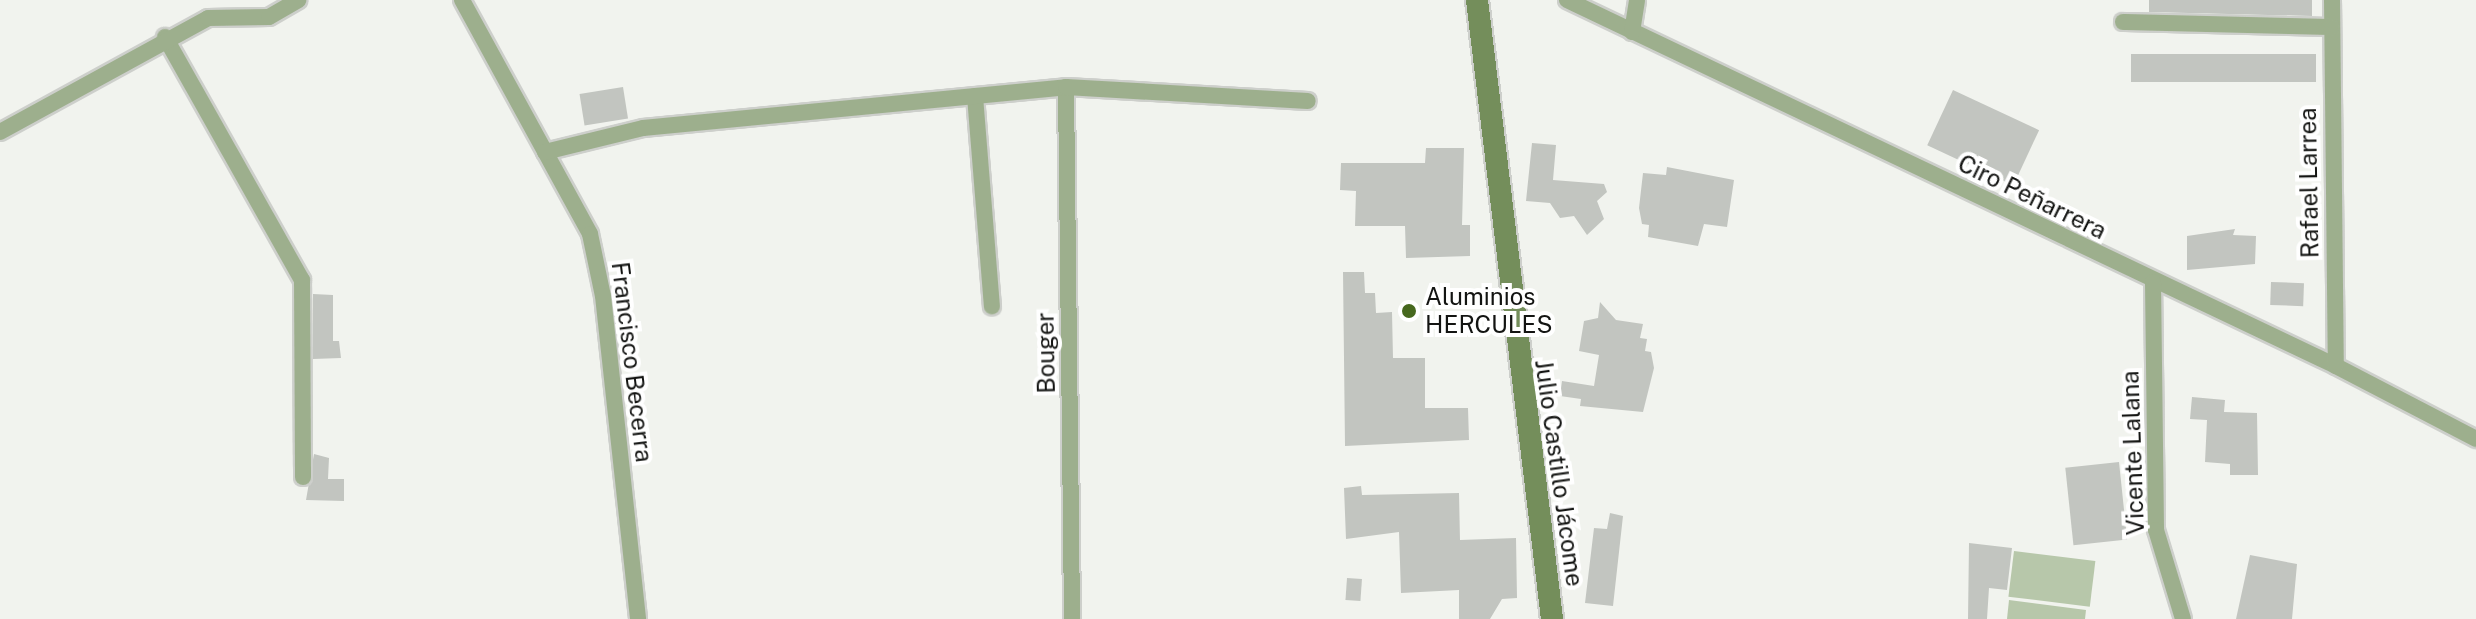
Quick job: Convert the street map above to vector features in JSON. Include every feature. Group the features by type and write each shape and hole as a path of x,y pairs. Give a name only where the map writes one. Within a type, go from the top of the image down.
{"main road":[{"name":"Julio Castillo Jácome","path":"1477,0 1552,619"}],"street":[{"path":"0,132 165,37 224,14 269,17 298,0"},
{"name":"Francisco Becerra","path":"462,0 590,234 603,296 638,619"},
{"name":"Ciro Peñarrera","path":"1567,0 2153,282 2336,366 2476,439"},
{"path":"1632,32 1637,0"},
{"name":"Rafael Larrea","path":"2332,0 2336,366"},
{"path":"2123,22 2332,27"},
{"path":"165,37 302,280 303,477"},
{"path":"545,152 643,128 1066,87 1308,101"},
{"name":"Bouger","path":"1066,87 1072,619"},
{"path":"975,96 992,306"},
{"name":"Vicente Lalana","path":"2153,282 2156,530 2183,619"}],"green space":[{"path":"2014,551 2095,561 2090,607 2008,597"},
{"path":"2009,600 2086,610 2085,619 2007,619"}],"building":[{"path":"2149,0 2312,0 2312,16 2149,12"},
{"path":"2131,54 2316,54 2316,82 2131,82"},
{"path":"623,87 628,119 585,125 580,94"},
{"path":"1953,90 2039,130 2013,185 1927,145"},
{"path":"1532,143 1556,145 1553,180 1604,184 1607,192 1597,201 1604,219 1587,235 1574,216 1560,218 1550,203 1526,201"},
{"path":"1426,148 1464,148 1462,225 1470,225 1470,256 1406,258 1405,226 1355,226 1356,191 1340,190 1341,163 1425,163"},
{"path":"1667,167 1734,180 1727,227 1704,224 1698,246 1648,237 1649,225 1642,224 1639,208 1643,173 1666,175"},
{"path":"2235,229 2233,235 2256,236 2255,264 2187,270 2187,236"},
{"path":"1343,272 1364,272 1365,293 1375,293 1376,313 1392,312 1393,358 1425,358 1425,408 1468,408 1469,440 1345,446"},
{"path":"2271,282 2304,283 2303,306 2270,305"},
{"path":"313,294 333,295 333,341 339,341 341,358 313,359"},
{"path":"1600,302 1616,320 1643,324 1640,338 1647,339 1645,351 1651,352 1654,368 1643,412 1580,406 1581,399 1560,396 1562,381 1594,386 1599,355 1579,351 1584,321 1598,318"},
{"path":"2192,397 2225,400 2224,412 2257,413 2258,475 2230,475 2230,464 2205,462 2207,420 2190,419"},
{"path":"314,454 329,458 328,479 344,479 344,501 306,500"},
{"path":"2119,462 2127,540 2073,545 2065,468"},
{"path":"1361,486 1362,495 1459,493 1460,540 1516,538 1517,598 1502,599 1490,619 1459,619 1459,590 1401,593 1399,532 1346,539 1344,488"},
{"path":"1610,513 1623,516 1613,606 1585,603 1594,528 1607,529"},
{"path":"1969,543 2012,548 2007,590 1989,588 1987,619 1968,619"},
{"path":"2250,555 2297,564 2292,619 2236,619"},
{"path":"1347,578 1362,579 1360,601 1345,600"}],"place":[{"name":"Aluminios HERCULES","path":"1409,311"}]}
